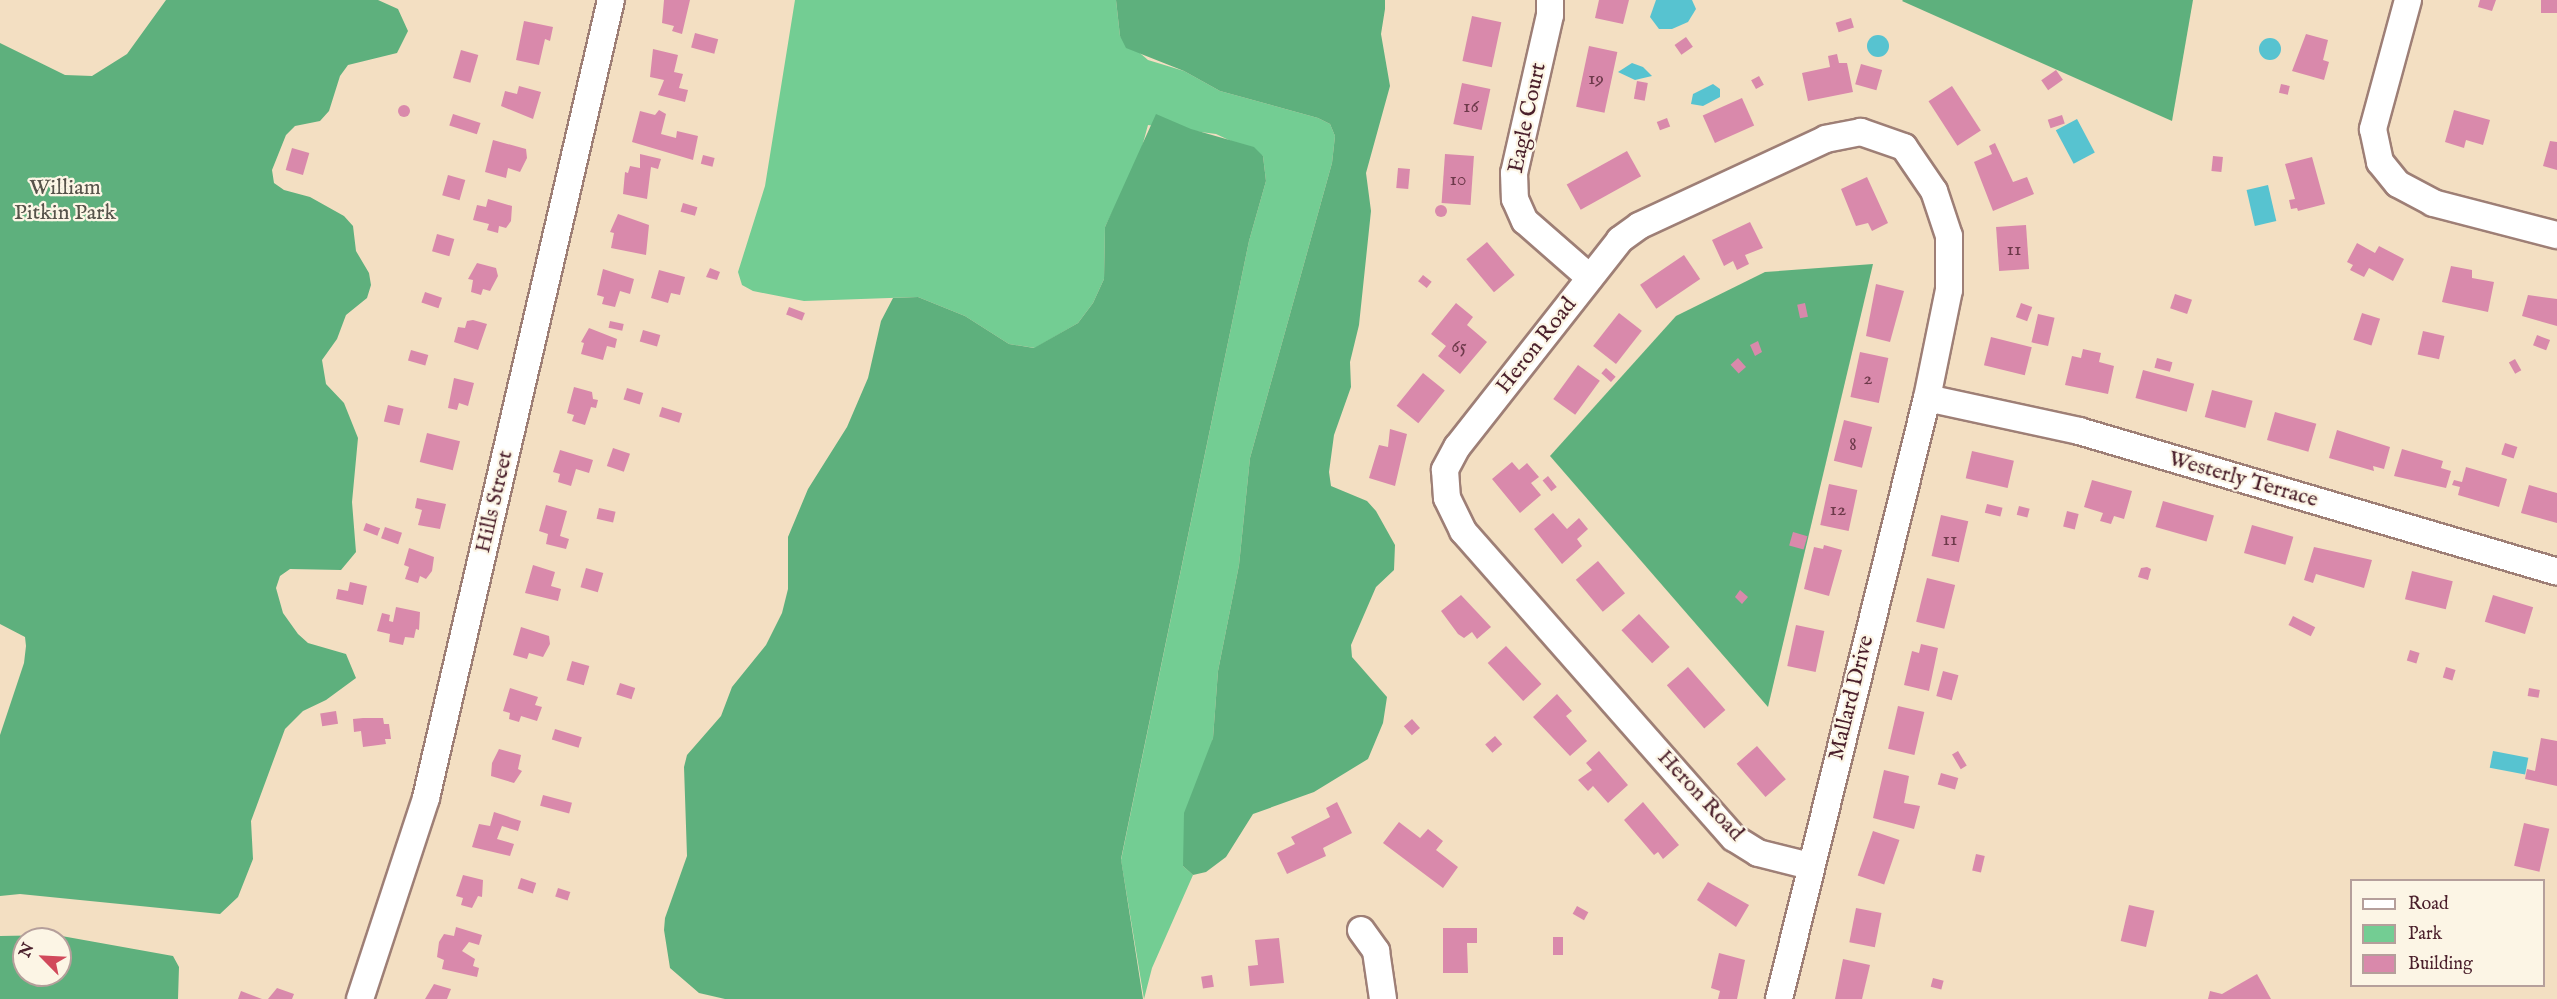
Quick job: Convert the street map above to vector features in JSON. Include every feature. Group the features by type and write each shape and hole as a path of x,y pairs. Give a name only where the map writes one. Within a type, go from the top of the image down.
{"street":[{"name":"Hills Street","path":"360,999 426,798 611,0"},
{"name":"Eagle Court","path":"1550,0 1550,15 1514,173 1515,199 1525,221 1590,278"},
{"path":"2408,0 2373,129 2380,162 2398,184 2433,203 2557,235"},
{"name":"Heron Road","path":"1810,866 1758,853 1734,838 1463,531 1447,498 1445,470 1457,447 1620,240 1639,226 1826,139 1861,132 1884,137 1904,147 1934,191 1949,236 1949,290 1927,398"},
{"name":"Westerly Terrace","path":"1927,398 2079,431 2557,572"},
{"name":"Mallard Drive","path":"1779,999 1927,398"},
{"path":"1361,930 1376,951 1383,999"}],"green space":[{"name":"William Pitkin Park","path":"166,0 378,0 398,9 408,31 397,53 348,65 340,76 329,111 320,121 295,126 286,135 272,170 274,183 284,190 310,197 344,216 353,226 356,251 369,273 371,285 367,298 346,315 337,339 322,360 326,384 344,403 358,438 352,502 356,552 341,570 290,569 280,576 276,588 283,613 298,634 308,643 346,654 356,678 326,700 303,711 285,729 251,821 253,859 238,897 220,914 20,894 0,896 0,735 24,663 26,646 25,637 0,624 0,43 65,75 92,76 127,54"},
{"path":"795,0 1116,0 1120,36 1148,60 1184,71 1220,91 1318,118 1330,124 1335,136 1332,163 1250,458 1239,565 1218,671 1213,738 1183,866 1193,875 1152,968 1144,999 1121,860 1249,241 1266,181 1263,156 1216,134 1148,125 1139,158 1105,227 1104,279 1093,303 1078,323 1035,348 1009,344 965,316 918,297 804,301 753,291 742,285 738,272 765,186"},
{"path":"1116,0 1385,0 1381,34 1390,86 1366,173 1371,211 1359,325 1350,362 1351,387 1334,435 1329,472 1331,486 1367,501 1376,511 1395,545 1394,570 1376,587 1351,645 1352,657 1387,697 1383,723 1368,759 1314,792 1253,814 1226,857 1206,872 1193,875 1183,866 1184,813 1213,738 1218,671 1239,565 1250,458 1332,163 1335,136 1330,124 1318,118 1220,91 1184,71 1126,48 1120,36"},
{"path":"1903,0 2193,0 2172,121 1902,1"},
{"path":"1156,114 1191,129 1254,147 1263,156 1266,181 1249,241 1121,859 1143,999 725,999 699,993 670,968 664,930 665,918 687,856 684,767 687,755 721,716 732,687 766,645 782,613 788,589 788,537 808,489 847,427 868,378 881,321 893,298 918,297 965,316 1009,344 1034,348 1078,323 1093,303 1104,279 1105,227"},
{"path":"1873,264 1768,707 1550,456 1676,316 1765,272"},
{"path":"0,936 12,936 12,987 72,987 72,938 173,956 179,967 178,999 0,999"}],"water":[{"path":"1656,0 1692,0 1696,9 1688,22 1672,29 1659,29 1650,17"},
{"path":"1878,35 1886,38 1889,46 1886,54 1878,57 1870,54 1867,46 1870,38"},
{"path":"2266,38 2274,38 2281,45 2281,53 2274,60 2266,60 2259,53 2259,45"},
{"path":"1632,63 1643,67 1652,76 1635,80 1618,72"},
{"path":"1713,84 1720,89 1720,97 1703,106 1691,104 1693,94"},
{"path":"2077,119 2095,153 2074,164 2056,130"},
{"path":"2268,185 2276,221 2255,226 2247,190"},
{"path":"2493,751 2528,758 2525,775 2490,768"}],"building":[{"path":"664,0 690,0 682,34 672,31 674,26 662,23"},
{"path":"1599,0 1629,0 1623,24 1595,18"},
{"path":"2480,0 2496,0 2492,11 2478,7"},
{"path":"2541,0 2557,0 2557,13 2541,13"},
{"path":"1472,16 1501,22 1492,67 1462,61"},
{"path":"1851,18 1854,28 1839,32 1836,23"},
{"path":"524,21 553,27 550,41 545,39 539,65 516,60"},
{"path":"695,33 718,39 714,54 691,47"},
{"path":"2306,34 2328,40 2323,60 2329,62 2324,80 2292,71"},
{"path":"1686,37 1693,47 1681,55 1675,45"},
{"path":"1589,46 1617,52 1604,113 1576,107"},
{"path":"653,49 678,55 674,72 683,74 679,88 688,90 685,102 658,95 664,80 650,77"},
{"path":"461,50 478,55 470,83 453,78"},
{"path":"1837,54 1839,63 1847,63 1853,92 1808,101 1802,73 1830,67 1828,56"},
{"path":"1861,64 1882,70 1876,90 1855,84"},
{"path":"2056,70 2063,80 2048,90 2041,80"},
{"path":"1759,76 1764,85 1756,89 1751,80"},
{"path":"1637,81 1648,83 1645,101 1634,99"},
{"path":"1462,83 1490,89 1482,130 1453,124"},
{"path":"2281,84 2290,86 2288,95 2279,93"},
{"path":"519,86 541,92 533,119 501,106 505,91 517,94"},
{"path":"1952,86 1981,130 1957,146 1929,101"},
{"path":"1742,98 1754,125 1715,143 1703,115"},
{"path":"406,105 410,111 406,117 402,117 398,109"},
{"path":"659,110 666,114 661,134 676,138 677,131 698,136 693,160 632,142 640,111 655,115"},
{"path":"2454,110 2490,120 2483,145 2466,140 2464,148 2445,142"},
{"path":"453,114 481,123 477,134 449,125"},
{"path":"2062,115 2065,124 2051,128 2048,120"},
{"path":"1667,118 1670,126 1660,130 1657,122"},
{"path":"493,140 526,149 527,158 520,172 508,168 506,178 485,172"},
{"path":"2550,141 2557,142 2557,170 2543,166"},
{"path":"1995,143 2013,182 2027,177 2034,194 1993,211 1974,162 1992,154 1989,146"},
{"path":"292,148 309,153 303,175 286,170"},
{"path":"1627,151 1641,176 1581,210 1567,184"},
{"path":"640,154 661,159 658,169 651,167 647,199 623,194 625,172 628,173 630,166 640,168"},
{"path":"1445,154 1474,156 1471,205 1442,203"},
{"path":"703,155 715,158 712,167 701,164"},
{"path":"2213,156 2223,157 2221,172 2211,171"},
{"path":"2312,157 2325,204 2298,211 2297,208 2291,209 2289,200 2295,199 2285,164"},
{"path":"1398,168 1410,169 1408,189 1396,188"},
{"path":"448,175 465,180 460,200 442,195"},
{"path":"1867,177 1888,223 1872,231 1868,223 1856,226 1841,189"},
{"path":"488,199 512,206 511,221 506,228 499,226 498,233 487,230 489,224 473,220 477,205 486,207"},
{"path":"683,203 697,207 695,216 681,212"},
{"path":"1443,205 1447,211 1443,217 1439,217 1435,209"},
{"path":"618,214 649,225 646,255 611,248 614,233 610,232"},
{"path":"1750,222 1763,248 1745,255 1749,264 1737,270 1733,261 1724,266 1712,240"},
{"path":"2026,225 2029,269 1999,271 1996,227"},
{"path":"437,234 454,239 449,256 432,251"},
{"path":"1487,242 1515,275 1494,292 1466,259"},
{"path":"2357,243 2375,253 2379,246 2404,259 2393,281 2369,268 2364,277 2350,270 2353,265 2347,262"},
{"path":"1684,255 1700,279 1656,309 1640,285"},
{"path":"477,263 496,268 498,276 490,291 483,289 481,295 471,292 473,280 468,279"},
{"path":"2451,266 2472,270 2472,278 2494,282 2488,312 2442,302"},
{"path":"710,268 720,272 717,280 706,277"},
{"path":"603,269 634,279 630,294 620,291 615,307 602,304 604,297 597,295"},
{"path":"659,270 685,277 680,295 671,293 668,303 651,298"},
{"path":"1423,275 1432,282 1427,288 1418,281"},
{"path":"1876,284 1904,291 1890,342 1866,336"},
{"path":"425,292 442,298 438,308 421,302"},
{"path":"2175,294 2192,300 2187,314 2170,308"},
{"path":"2528,295 2557,299 2557,326 2522,316"},
{"path":"1456,303 1473,317 1467,325 1487,342 1460,374 1438,356 1446,346 1431,334"},
{"path":"1805,303 1808,317 1800,318 1797,305"},
{"path":"2021,303 2032,307 2027,321 2016,317"},
{"path":"789,307 805,313 802,321 786,314"},
{"path":"1619,313 1642,331 1616,364 1593,346"},
{"path":"2362,313 2380,319 2371,346 2353,340"},
{"path":"2038,314 2055,318 2048,346 2031,342"},
{"path":"473,320 487,324 478,350 454,342 458,327 465,328 467,321"},
{"path":"610,321 624,324 622,331 609,328"},
{"path":"589,328 617,339 615,348 607,346 603,360 581,354 584,343 581,342"},
{"path":"643,330 660,335 657,346 640,342"},
{"path":"2423,331 2444,336 2439,359 2418,354"},
{"path":"2537,335 2550,340 2546,350 2533,345"},
{"path":"1991,337 2032,347 2025,375 1984,365"},
{"path":"1758,341 1762,352 1755,356 1750,345"},
{"path":"2083,349 2101,353 2099,362 2114,366 2108,394 2065,385 2072,356 2081,358"},
{"path":"411,350 428,355 425,366 408,361"},
{"path":"1860,352 1888,358 1879,403 1850,397"},
{"path":"1738,358 1746,367 1739,374 1731,365"},
{"path":"2157,358 2172,362 2170,372 2154,368"},
{"path":"2515,359 2521,370 2515,374 2509,362"},
{"path":"1578,365 1600,381 1575,415 1553,399"},
{"path":"1606,368 1616,377 1611,382 1601,373"},
{"path":"2143,370 2194,384 2187,412 2135,398"},
{"path":"1423,373 1445,391 1418,423 1397,406"},
{"path":"454,378 474,383 468,406 459,403 457,410 448,408"},
{"path":"574,387 592,392 593,399 598,400 596,408 591,407 585,425 572,421 574,415 567,413"},
{"path":"627,388 643,393 640,404 623,399"},
{"path":"2212,390 2253,401 2245,428 2205,417"},
{"path":"388,405 404,409 399,425 384,421"},
{"path":"662,407 682,413 679,423 659,417"},
{"path":"2275,412 2316,424 2308,452 2267,440"},
{"path":"1844,420 1872,427 1862,468 1834,461"},
{"path":"1390,429 1407,434 1395,486 1369,478 1379,445 1388,447"},
{"path":"2337,430 2390,447 2384,469 2373,466 2374,471 2329,458"},
{"path":"427,433 460,441 453,470 420,462"},
{"path":"2505,443 2517,447 2514,458 2501,454"},
{"path":"613,448 630,454 624,472 607,466"},
{"path":"2402,449 2443,461 2441,468 2451,471 2446,488 2394,476"},
{"path":"560,450 593,460 589,473 576,469 571,486 558,482 560,474 553,472"},
{"path":"1972,451 2014,461 2008,488 1966,478"},
{"path":"1512,462 1519,470 1527,463 1539,477 1531,483 1541,495 1520,513 1492,479"},
{"path":"2466,467 2507,479 2499,507 2458,495 2460,487 2452,485 2454,480 2462,482"},
{"path":"1548,476 1557,487 1551,491 1543,480"},
{"path":"2092,480 2132,491 2124,519 2114,516 2111,524 2100,521 2103,513 2084,507"},
{"path":"1829,484 1857,490 1849,531 1820,525"},
{"path":"2529,485 2557,493 2557,523 2521,513"},
{"path":"417,498 446,504 440,529 418,525 422,510 415,508"},
{"path":"2163,501 2214,516 2207,542 2156,527"},
{"path":"1987,504 2003,508 2000,517 1985,513"},
{"path":"546,505 567,511 560,536 569,539 566,549 546,544 548,534 539,531"},
{"path":"2019,506 2030,509 2027,518 2017,515"},
{"path":"599,508 616,512 613,523 597,519"},
{"path":"2067,511 2079,514 2075,529 2063,527"},
{"path":"1553,513 1567,529 1579,518 1588,529 1577,539 1582,546 1562,564 1534,529"},
{"path":"1941,515 1968,521 1959,562 1932,556"},
{"path":"366,523 380,528 377,536 363,531"},
{"path":"2252,525 2293,537 2285,565 2244,553"},
{"path":"385,527 402,533 398,544 381,538"},
{"path":"1793,532 1807,536 1804,550 1789,545"},
{"path":"1824,545 1842,550 1829,596 1804,589 1814,547 1823,549"},
{"path":"2314,547 2372,560 2364,588 2316,574 2313,583 2304,580"},
{"path":"409,548 434,557 432,571 426,579 420,576 418,583 405,579 409,567 404,565"},
{"path":"1598,561 1625,593 1603,612 1576,580"},
{"path":"533,565 555,572 551,586 561,589 558,601 525,593"},
{"path":"586,568 603,573 598,592 580,587"},
{"path":"2141,568 2151,569 2148,580 2138,577"},
{"path":"2412,571 2453,581 2446,609 2405,599"},
{"path":"1927,578 1955,585 1944,629 1916,622"},
{"path":"350,582 367,586 363,605 336,599 338,589 348,591"},
{"path":"1740,590 1748,597 1742,604 1735,597"},
{"path":"1461,595 1491,627 1477,639 1472,632 1464,638 1458,634 1441,611"},
{"path":"2493,595 2533,607 2525,634 2485,622"},
{"path":"396,607 420,612 419,630 416,629 414,638 405,637 403,645 389,642 390,634 377,631 382,613 390,615 389,621 393,622"},
{"path":"1639,614 1670,647 1652,663 1621,630"},
{"path":"2293,616 2315,627 2311,636 2288,625"},
{"path":"1796,625 1824,631 1816,672 1787,666"},
{"path":"521,627 549,636 550,644 543,657 529,653 527,659 513,655"},
{"path":"1921,644 1938,648 1929,691 1904,685 1912,651 1919,653"},
{"path":"1506,646 1541,684 1523,701 1488,663"},
{"path":"2410,650 2420,653 2416,663 2407,661"},
{"path":"572,661 589,666 584,685 566,680"},
{"path":"1688,667 1725,710 1704,728 1667,685"},
{"path":"2446,667 2456,670 2452,680 2443,678"},
{"path":"1943,671 1958,675 1952,700 1936,696"},
{"path":"620,683 635,688 632,699 616,694"},
{"path":"510,688 538,697 535,705 542,707 537,721 521,716 519,722 509,719 510,713 503,711"},
{"path":"2529,688 2540,690 2538,698 2528,696"},
{"path":"1557,694 1572,711 1566,716 1587,741 1570,756 1533,717"},
{"path":"1898,706 1924,712 1914,755 1888,749"},
{"path":"336,711 338,724 322,726 320,714"},
{"path":"383,718 384,724 389,724 391,739 385,739 386,744 363,747 361,731 354,732 353,719"},
{"path":"1412,719 1420,728 1412,735 1404,726"},
{"path":"555,729 582,737 579,748 552,740"},
{"path":"1495,736 1502,744 1492,753 1485,745"},
{"path":"2541,738 2557,741 2557,786 2525,779 2527,769 2535,771"},
{"path":"1757,746 1786,779 1765,797 1737,764"},
{"path":"499,749 521,755 518,769 522,771 514,783 491,776 492,763"},
{"path":"1599,751 1628,785 1608,803 1593,786 1588,791 1578,780 1592,770 1586,763"},
{"path":"1958,751 1967,766 1961,769 1952,755"},
{"path":"1884,770 1909,776 1904,803 1920,806 1914,829 1873,818"},
{"path":"1941,773 1958,778 1955,789 1938,785"},
{"path":"543,795 572,803 569,813 540,806"},
{"path":"1337,802 1352,833 1323,848 1326,856 1287,874 1277,853 1295,844 1291,837 1330,817 1326,808"},
{"path":"1643,802 1679,845 1663,859 1658,852 1654,855 1624,820"},
{"path":"494,812 521,821 518,831 502,826 497,839 514,844 510,856 472,847 479,824 490,826"},
{"path":"1399,822 1420,838 1428,829 1443,841 1436,850 1458,867 1443,888 1383,843"},
{"path":"2524,823 2549,829 2539,872 2514,866"},
{"path":"1873,831 1899,840 1884,885 1858,875"},
{"path":"1976,854 1985,856 1981,873 1972,871"},
{"path":"463,875 483,880 482,897 478,896 472,908 461,905 463,898 456,896"},
{"path":"521,878 536,883 533,893 518,888"},
{"path":"1708,882 1749,905 1736,927 1697,900"},
{"path":"558,888 570,892 568,901 555,897"},
{"path":"2129,905 2154,911 2146,947 2121,941"},
{"path":"1577,906 1588,912 1584,920 1573,914"},
{"path":"1856,908 1882,913 1875,947 1849,942"},
{"path":"456,927 482,935 479,945 469,942 462,951 475,959 473,966 479,968 477,977 442,969 444,960 437,957 439,942 444,934 454,936"},
{"path":"1443,928 1477,928 1477,943 1467,943 1468,973 1443,973"},
{"path":"1553,937 1563,937 1563,955 1553,955"},
{"path":"1279,938 1284,983 1250,986 1248,966 1258,965 1255,940"},
{"path":"1719,953 1745,960 1737,999 1718,999 1720,991 1711,988"},
{"path":"1843,959 1870,965 1862,999 1835,999"},
{"path":"2257,974 2271,999 2208,999 2210,991 2222,994"},
{"path":"1212,975 1214,987 1203,989 1201,977"},
{"path":"1933,978 1944,981 1941,990 1931,987"},
{"path":"434,984 451,989 447,999 425,999"},
{"path":"277,988 294,994 292,999 268,999"},
{"path":"241,991 262,999 238,999"}]}
